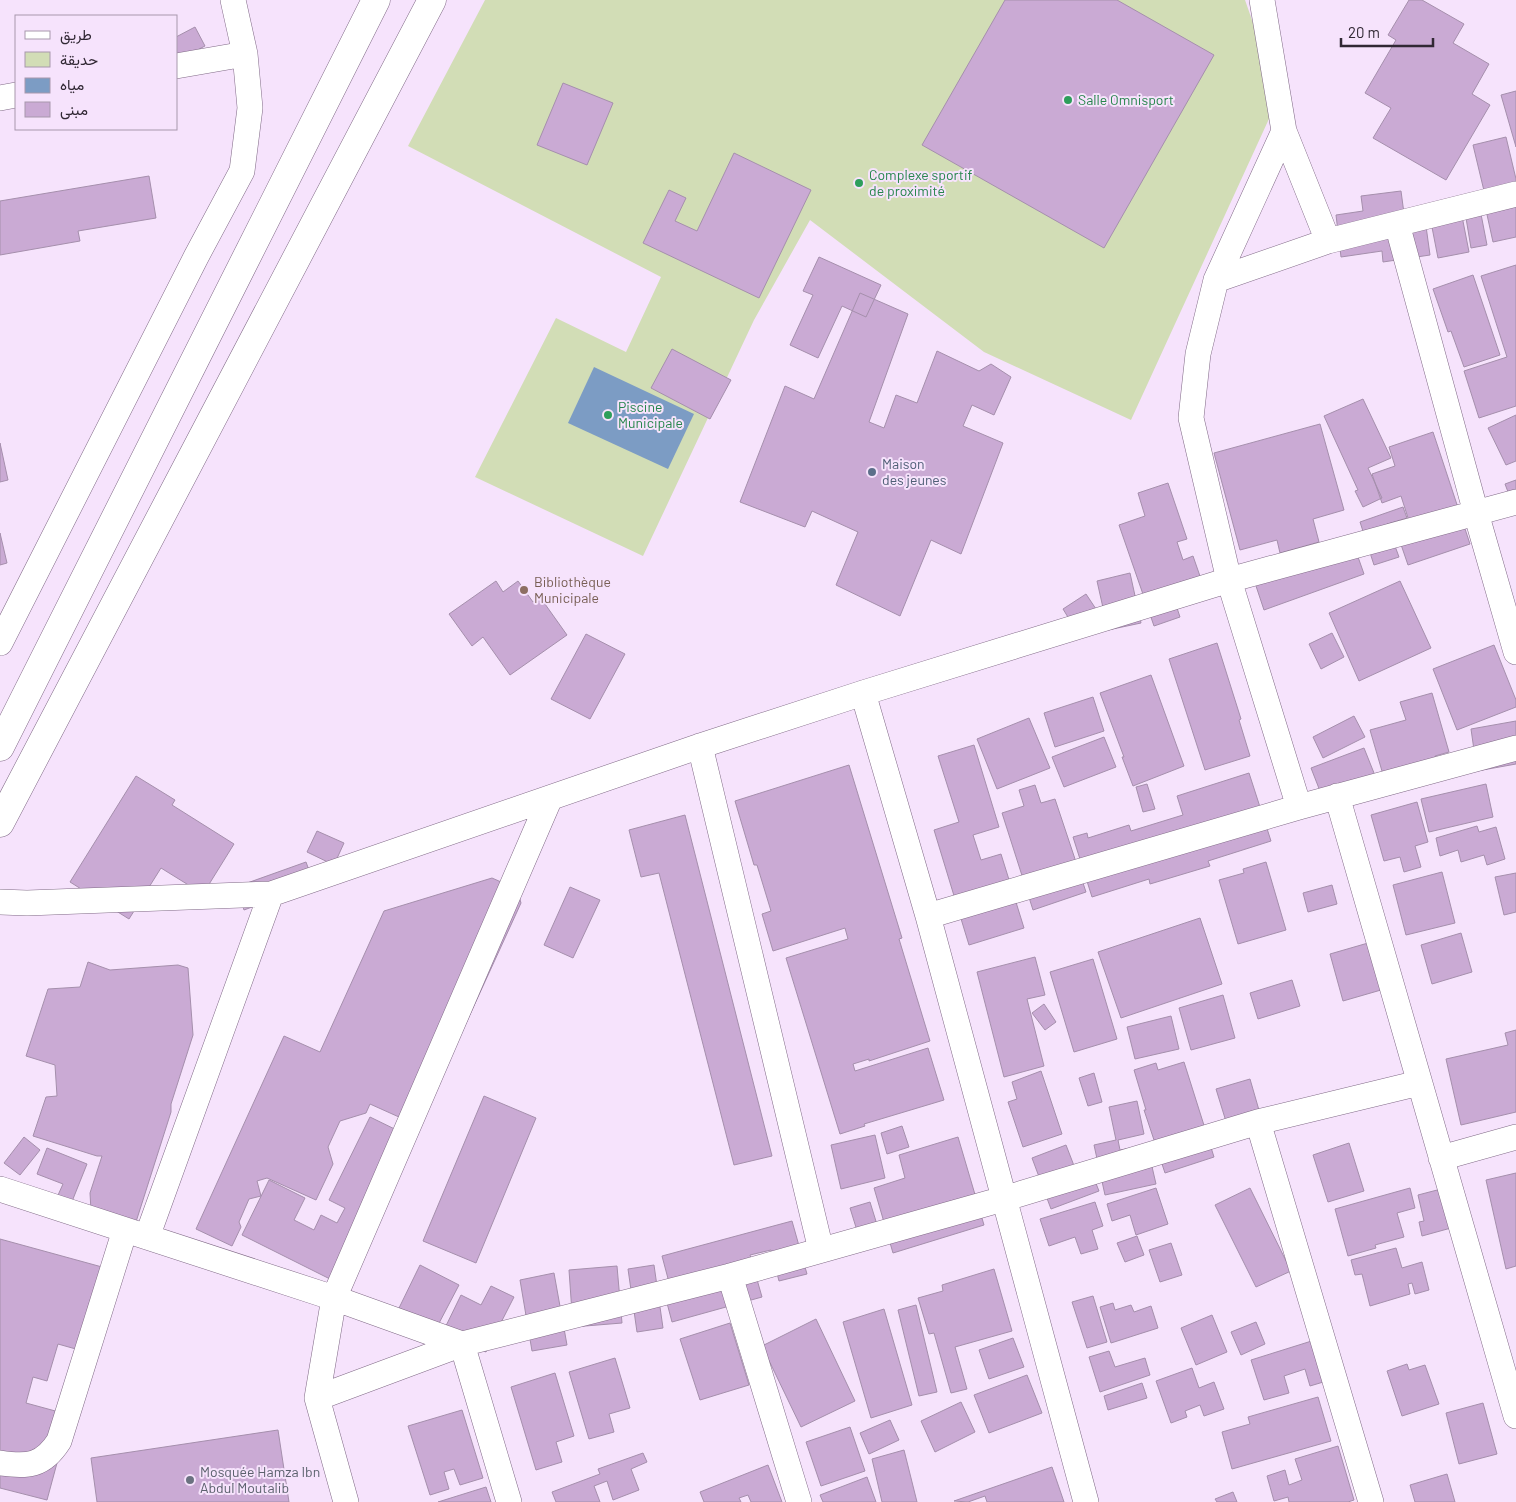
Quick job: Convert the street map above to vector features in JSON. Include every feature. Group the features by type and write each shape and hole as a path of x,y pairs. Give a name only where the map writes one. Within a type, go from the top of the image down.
{"main road":[{"path":"0,747 376,0"},
{"path":"0,823 432,0"}],"street":[{"path":"0,643 242,171 250,108 245,54 233,0"},
{"path":"1262,0 1284,131 1328,241"},
{"path":"178,66 245,54"},
{"path":"0,98 15,96"},
{"path":"1284,131 1216,280 1198,354 1191,418 1229,580 1299,807"},
{"path":"1216,280 1328,241 1516,194"},
{"path":"1397,224 1516,652"},
{"path":"0,902 27,903 271,894 700,746 863,692 1229,580 1516,502"},
{"path":"863,692 928,916 1086,1502"},
{"path":"700,746 821,1250"},
{"path":"928,916 1337,796 1516,748"},
{"path":"1337,796 1516,1416"},
{"path":"346,1502 317,1398 334,1298 550,798"},
{"path":"0,1463 19,1466 35,1463 46,1458 60,1441 136,1233 271,894"},
{"path":"317,1398 462,1344 730,1276 1003,1198 1258,1122 1419,1083"},
{"path":"1258,1122 1371,1502"},
{"path":"1441,1158 1516,1137"},
{"path":"0,1189 334,1298 462,1344"},
{"path":"730,1276 799,1502"},
{"path":"462,1344 509,1502"}],"green space":[{"name":"Complexe sportif de proximité","path":"485,0 1245,0 1279,97 1131,420 984,352 810,220 754,320 643,556 475,477 556,318 626,352 661,277 408,146"}],"water":[{"path":"594,367 694,414 668,469 568,423"}],"building":[{"name":"Salle Omnisport","path":"1005,0 1117,0 1214,55 1104,248 922,145"},
{"path":"1409,0 1422,0 1464,24 1453,43 1489,64 1472,94 1490,105 1446,180 1373,138 1391,108 1365,93 1396,40 1388,35"},
{"path":"195,27 205,46 178,60 178,36"},
{"path":"563,83 613,103 587,165 537,145"},
{"path":"1516,91 1516,147 1501,95"},
{"path":"1506,137 1516,179 1516,188 1485,195 1473,145"},
{"path":"734,153 811,190 759,298 643,243 669,190 686,198 675,221 697,231"},
{"path":"149,176 156,218 78,231 80,241 0,255 0,201"},
{"path":"1401,191 1405,221 1425,219 1430,255 1383,262 1382,251 1341,257 1336,215 1363,211 1361,196"},
{"path":"1516,194 1516,237 1493,242 1484,201"},
{"path":"1480,209 1487,245 1471,248 1465,212"},
{"path":"1461,211 1469,252 1438,258 1430,217"},
{"path":"819,257 881,285 866,317 842,306 818,358 790,345 813,295 803,291"},
{"path":"1516,265 1516,406 1479,418 1464,371 1507,357 1481,276"},
{"path":"1473,275 1500,355 1464,367 1451,331 1448,332 1433,289"},
{"name":"Maison des jeunes","path":"860,293 908,314 869,422 884,428 896,395 917,403 937,351 979,371 991,364 1011,377 994,415 972,405 963,426 1003,443 961,554 931,540 900,616 836,585 858,532 812,511 805,527 740,502 785,386 814,399"},
{"path":"672,349 731,380 710,419 651,388"},
{"path":"1363,399 1391,458 1368,468 1382,498 1363,507 1355,491 1358,490 1324,416"},
{"path":"1516,415 1516,461 1506,465 1488,428"},
{"path":"1320,424 1344,510 1313,519 1319,542 1280,553 1277,540 1240,550 1214,453"},
{"path":"1433,432 1470,544 1408,565 1395,527 1409,521 1401,496 1382,503 1372,474 1395,466 1389,447"},
{"path":"0,443 8,480 0,482"},
{"path":"1516,480 1516,513 1505,484"},
{"path":"1168,483 1187,539 1177,542 1183,560 1193,556 1201,579 1177,608 1180,617 1154,626 1119,525 1145,516 1138,493"},
{"path":"1403,507 1407,518 1387,524 1399,557 1374,565 1360,522"},
{"path":"0,533 7,563 0,565"},
{"path":"1351,537 1364,574 1264,610 1251,571"},
{"path":"1130,573 1141,623 1108,630 1097,581"},
{"path":"496,581 503,592 518,581 533,602 540,597 567,635 510,675 483,637 472,646 449,614"},
{"path":"1400,581 1431,648 1359,681 1329,613"},
{"path":"1086,594 1098,612 1074,627 1063,609"},
{"path":"1332,633 1344,657 1321,669 1309,644"},
{"path":"586,634 625,654 590,719 551,699"},
{"path":"1217,643 1241,719 1239,720 1250,756 1205,770 1169,659"},
{"path":"1494,645 1516,700 1516,707 1457,730 1433,669"},
{"path":"1151,675 1184,766 1133,786 1100,693"},
{"path":"1432,693 1449,752 1435,756 1442,780 1389,795 1370,730 1406,720 1400,702"},
{"path":"1093,697 1104,731 1055,747 1044,713"},
{"path":"1354,716 1365,737 1323,758 1313,737"},
{"path":"1029,718 1050,768 997,789 977,739"},
{"path":"1516,721 1516,764 1477,771 1471,729"},
{"path":"1104,737 1116,767 1064,787 1052,757"},
{"path":"974,745 999,827 973,835 981,860 1001,854 1024,928 969,945 934,830 959,822 938,756"},
{"path":"1364,748 1380,788 1327,809 1311,768"},
{"path":"849,765 902,938 899,939 930,1041 869,1061 869,1059 853,1064 855,1071 928,1048 944,1100 864,1124 865,1126 840,1134 786,958 848,939 845,928 773,951 762,914 771,911 757,865 754,865 735,801"},
{"path":"1249,773 1271,841 1208,861 1210,866 1150,884 1149,879 1092,897 1073,837 1087,833 1088,838 1129,825 1131,831 1183,815 1177,796"},
{"path":"136,776 175,800 172,805 234,844 203,894 161,868 129,919 70,882"},
{"path":"1147,784 1155,809 1143,812 1136,787"},
{"path":"1486,784 1493,817 1429,832 1421,799"},
{"path":"1035,785 1041,803 1055,799 1086,892 1033,910 1002,813 1024,806 1019,790"},
{"path":"1417,802 1428,842 1415,846 1421,867 1404,872 1400,857 1384,861 1371,815"},
{"path":"685,815 772,1156 734,1165 659,873 641,877 629,830"},
{"path":"1477,826 1479,832 1496,827 1505,859 1487,865 1484,855 1461,862 1458,850 1440,856 1436,838"},
{"path":"317,831 344,843 334,865 307,852"},
{"path":"306,862 314,884 244,910 236,887"},
{"path":"1266,862 1286,930 1238,944 1219,880 1244,873 1243,869"},
{"path":"1442,872 1455,923 1406,935 1393,885"},
{"path":"1516,873 1516,912 1504,915 1495,877"},
{"path":"492,878 517,889 521,903 419,1126 370,1104 366,1113 340,1121 328,1147 333,1164 316,1200 267,1178 257,1181 261,1196 249,1199 239,1222 241,1227 232,1246 196,1229 284,1036 320,1052 384,911"},
{"path":"1332,885 1337,904 1308,912 1303,893"},
{"path":"570,887 600,900 573,958 544,945"},
{"path":"1200,918 1222,984 1121,1018 1098,952"},
{"path":"1461,933 1472,972 1432,984 1421,945"},
{"path":"1368,943 1381,990 1343,1001 1330,954"},
{"path":"1035,957 1045,995 1027,999 1044,1066 1004,1077 977,972"},
{"path":"1093,959 1117,1039 1074,1052 1050,972"},
{"path":"88,962 110,970 178,965 188,968 193,1035 135,1225 91,1211 90,1193 102,1156 33,1136 46,1097 57,1096 55,1065 26,1056 48,989 80,987"},
{"path":"1292,980 1300,1006 1258,1019 1250,993"},
{"path":"1223,995 1235,1038 1191,1050 1179,1008"},
{"path":"1044,1004 1056,1022 1045,1030 1032,1013"},
{"path":"1171,1016 1179,1049 1135,1059 1127,1027"},
{"path":"1516,1030 1516,1112 1461,1125 1446,1059 1508,1045 1505,1033"},
{"path":"1184,1062 1214,1157 1165,1173 1144,1110 1146,1110 1134,1070 1156,1063 1158,1070"},
{"path":"1041,1071 1062,1134 1023,1147 1008,1102 1017,1099 1012,1082"},
{"path":"1094,1073 1102,1102 1088,1106 1079,1078"},
{"path":"1250,1079 1265,1131 1232,1141 1216,1089"},
{"path":"484,1096 536,1118 476,1263 423,1241"},
{"path":"1137,1101 1144,1134 1118,1140 1120,1150 1147,1145 1156,1184 1105,1195 1094,1145 1116,1140 1109,1107"},
{"path":"370,1117 413,1138 340,1284 242,1235 269,1180 305,1198 294,1220 314,1230 321,1215 337,1223 345,1208 329,1200"},
{"path":"902,1126 909,1147 887,1154 881,1133"},
{"path":"875,1135 885,1178 841,1189 831,1145"},
{"path":"24,1137 40,1150 20,1175 4,1163"},
{"path":"958,1137 984,1225 893,1253 874,1188 905,1178 899,1155"},
{"path":"1349,1143 1364,1191 1328,1202 1313,1155"},
{"path":"1066,1145 1078,1176 1091,1171 1099,1191 1051,1209 1032,1158"},
{"path":"47,1148 87,1164 69,1209 54,1204 63,1184 37,1174"},
{"path":"1516,1173 1516,1266 1506,1269 1486,1180"},
{"path":"1156,1188 1168,1224 1136,1235 1130,1215 1112,1221 1107,1204"},
{"path":"1250,1188 1291,1271 1256,1287 1215,1205"},
{"path":"1410,1188 1415,1208 1397,1213 1404,1237 1375,1245 1376,1248 1348,1256 1335,1209"},
{"path":"1441,1189 1451,1228 1422,1236 1419,1222 1424,1221 1418,1195"},
{"path":"870,1202 883,1244 863,1250 850,1208"},
{"path":"1095,1202 1103,1226 1092,1230 1098,1249 1081,1254 1075,1237 1049,1246 1040,1219"},
{"path":"792,1221 807,1274 779,1281 771,1250 750,1255 762,1297 672,1322 667,1303 674,1301 662,1256"},
{"path":"1137,1236 1144,1255 1125,1262 1117,1243"},
{"path":"0,1239 113,1270 90,1353 58,1344 47,1381 33,1377 26,1403 70,1415 47,1500 0,1488"},
{"path":"1171,1243 1182,1275 1160,1282 1149,1250"},
{"path":"1396,1248 1402,1268 1422,1262 1429,1290 1415,1294 1412,1283 1408,1284 1410,1294 1370,1306 1362,1274 1355,1275 1351,1260"},
{"path":"420,1265 459,1285 437,1327 399,1308"},
{"path":"654,1265 663,1328 637,1332 628,1269"},
{"path":"617,1266 622,1323 573,1327 569,1270"},
{"path":"994,1269 1012,1331 955,1347 967,1389 951,1393 934,1333 929,1334 918,1298 943,1291 942,1285"},
{"path":"554,1273 567,1345 532,1351 520,1280"},
{"path":"491,1286 514,1297 486,1352 443,1332 461,1295 481,1305"},
{"path":"1093,1296 1107,1342 1087,1348 1072,1302"},
{"path":"1113,1303 1115,1310 1131,1305 1134,1312 1151,1306 1158,1328 1111,1343 1100,1307"},
{"path":"916,1305 937,1392 919,1396 898,1310"},
{"path":"884,1309 912,1405 871,1418 843,1322"},
{"path":"1212,1315 1227,1352 1196,1365 1181,1328"},
{"path":"816,1319 855,1401 801,1427 762,1346"},
{"path":"1256,1322 1265,1344 1241,1355 1231,1332"},
{"path":"730,1323 749,1385 700,1400 680,1339"},
{"path":"1013,1338 1024,1367 989,1379 979,1350"},
{"path":"1318,1339 1330,1380 1310,1386 1305,1369 1284,1376 1289,1393 1264,1400 1251,1360"},
{"path":"1109,1351 1115,1367 1145,1358 1150,1375 1100,1392 1089,1357"},
{"path":"615,1358 630,1408 609,1414 614,1432 589,1439 569,1372"},
{"path":"1407,1364 1409,1370 1425,1365 1439,1404 1402,1416 1387,1371"},
{"path":"1192,1368 1199,1388 1214,1382 1224,1409 1204,1416 1200,1405 1185,1411 1187,1417 1171,1423 1156,1381"},
{"path":"555,1373 574,1436 556,1442 562,1462 536,1470 511,1387"},
{"path":"1027,1375 1042,1413 989,1433 974,1395"},
{"path":"1142,1383 1147,1398 1108,1410 1104,1396"},
{"path":"1318,1397 1331,1441 1232,1469 1222,1432 1250,1424 1248,1417"},
{"path":"961,1402 975,1432 935,1452 921,1421"},
{"path":"1483,1403 1497,1454 1459,1464 1446,1413"},
{"path":"462,1410 483,1478 460,1485 454,1469 444,1472 449,1489 430,1495 408,1426"},
{"path":"890,1420 899,1440 869,1454 860,1433"},
{"path":"850,1427 865,1471 821,1486 806,1442"},
{"name":"Mosquée Hamza Ibn Abdul Moutalib","path":"278,1430 289,1502 97,1502 91,1458"},
{"path":"1338,1446 1354,1500 1348,1502 1289,1502 1288,1497 1274,1501 1267,1476 1285,1470 1289,1485 1302,1480 1295,1459"},
{"path":"904,1450 917,1502 882,1502 872,1459"},
{"path":"643,1453 647,1462 631,1469 639,1490 613,1500 607,1481 594,1486 600,1502 556,1502 552,1492 600,1474 598,1469"},
{"path":"768,1465 782,1502 751,1502 748,1495 739,1498 741,1502 704,1502 700,1492"},
{"path":"1052,1467 1064,1502 987,1502 985,1496 968,1502 954,1501"},
{"path":"1447,1474 1455,1502 1415,1502 1410,1485"},
{"path":"867,1477 876,1502 823,1502 820,1495"},
{"path":"486,1487 491,1502 438,1502"},
{"path":"1233,1492 1237,1502 1217,1502 1215,1499"}],"place":[{"name":"Salle Omnisport","path":"1068,100"},
{"name":"Complexe sportif de proximité","path":"859,183"},
{"name":"Piscine Municipale","path":"608,415"},
{"name":"Maison des jeunes","path":"872,472"},
{"name":"Bibliothèque Municipale","path":"524,590"},
{"name":"Mosquée Hamza Ibn Abdul Moutalib","path":"190,1480"}]}
